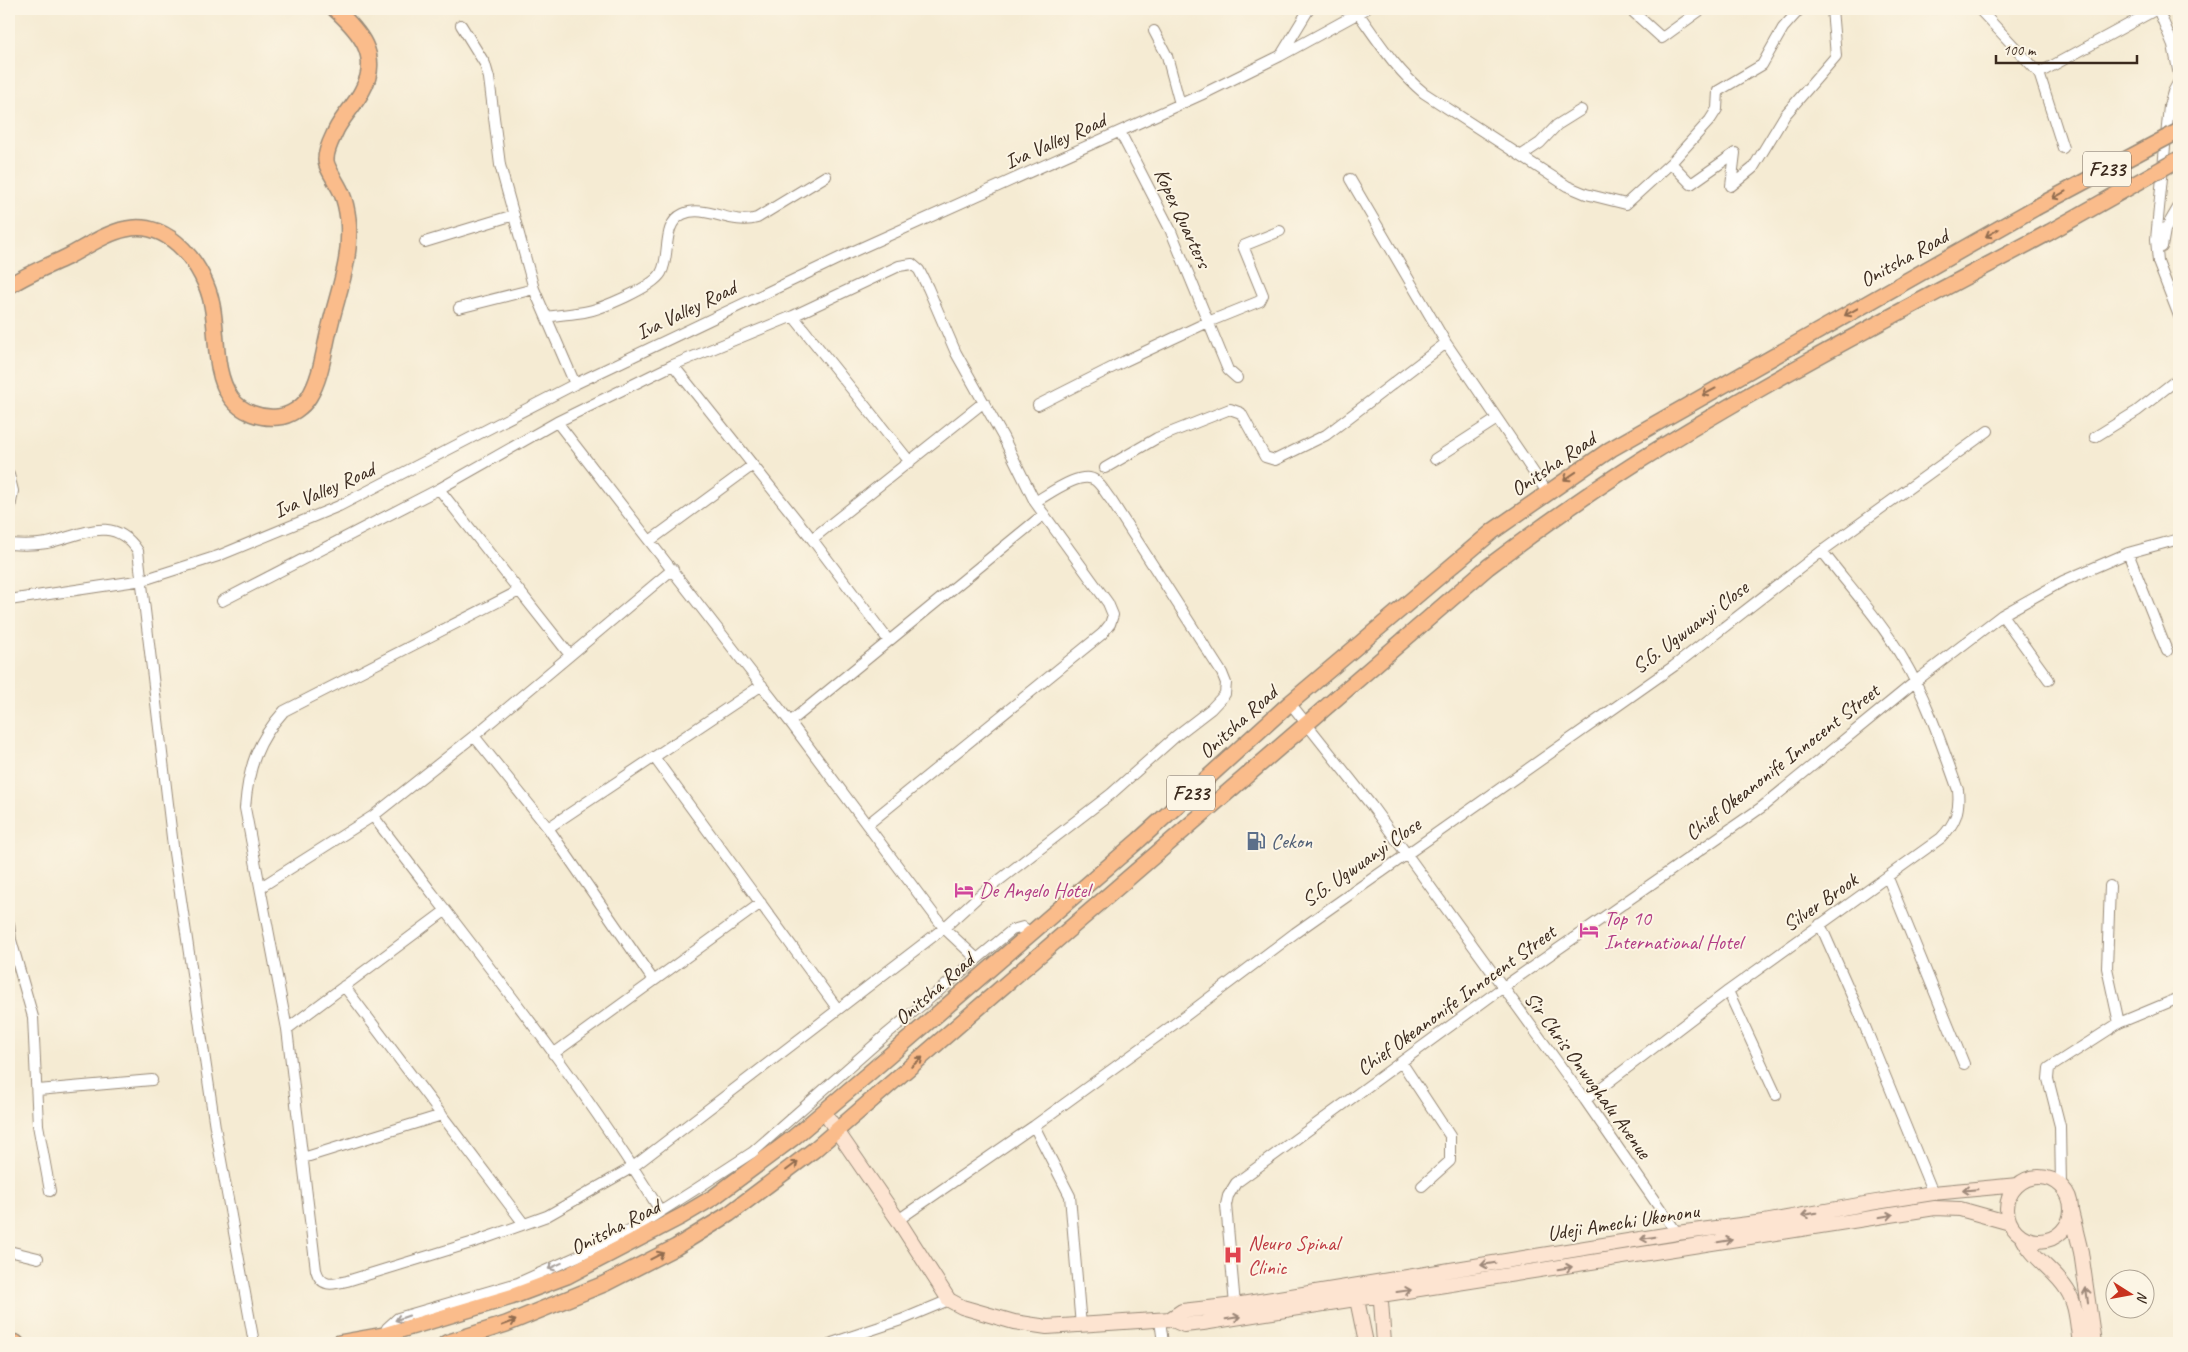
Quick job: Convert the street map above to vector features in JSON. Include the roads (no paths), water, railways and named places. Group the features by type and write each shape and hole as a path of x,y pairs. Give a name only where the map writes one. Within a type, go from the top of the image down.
{"main road":[{"path":"9,286 126,228 138,228 164,235 184,249 202,276 212,303 220,369 231,398 247,412 264,417 279,417 292,413 302,406 310,396 319,374 331,320 346,272 349,249 348,217 343,196 326,164 326,154 343,117 363,90 370,67 368,49 363,39 335,9"},
{"name":"Onitsha Road","path":"339,1343 384,1335 511,1297 567,1276 682,1216 714,1197 793,1138 824,1112 1139,840 1290,703 1493,531 1611,449 1695,400 2035,208 2179,131"},
{"name":"Onitsha Road","path":"446,1343 506,1324 604,1284 676,1247 729,1214 836,1131 1488,568 1542,527 1639,461 1790,374 2179,159"},
{"path":"824,1112 898,1220 949,1300 962,1307 1014,1322 1047,1327 1165,1320 1184,1325 1203,1323 1355,1292 1366,1343"},
{"path":"2080,1343 2074,1307 2068,1290 2033,1256 2022,1236 2010,1223 2008,1203 2018,1186 2026,1180 2044,1178 2061,1186 2070,1200 2081,1252 2094,1343"},
{"name":"Udeji Amechi Ukononu","path":"1380,1288 1677,1233 1765,1228 1933,1193 2018,1186"},
{"name":"Udeji Amechi Ukononu","path":"1165,1320 1182,1311 1355,1292 1765,1228 1935,1208 1960,1209 2010,1223"},
{"path":"2022,1236 2031,1240 2050,1239 2065,1227 2071,1209"},
{"path":"1380,1288 1384,1343"},
{"path":"9,1342 16,1343"}],"street":[{"path":"1280,56 1309,9"},
{"path":"1630,9 1662,38 1702,9"},
{"path":"1362,11 1411,82 1575,191 1626,204 1671,162 1710,120 1717,109 1718,90 1762,65 1782,28 1800,9"},
{"path":"1671,162 1691,184 1735,153 1731,186 1753,168 1785,114 1836,56 1832,9"},
{"path":"1979,9 2039,72 2063,148"},
{"path":"2039,72 2157,9 2173,46 2179,75"},
{"name":"Iva Valley Road","path":"9,600 143,580 218,556 339,506 575,384 852,252 1180,104 1280,56 1362,11"},
{"path":"461,25 485,64 489,78 500,164 534,289 575,384"},
{"path":"1154,31 1167,56 1180,104"},
{"path":"2179,81 2169,106 2156,239 2158,262 2179,316"},
{"path":"1522,155 1540,143 1557,125 1581,110"},
{"name":"Kopex Quarters","path":"1120,132 1170,230 1228,370 1237,378"},
{"path":"546,317 596,309 654,280 662,272 670,227 681,215 695,211 745,222 757,218 826,176"},
{"path":"1350,179 1446,344 1547,492"},
{"path":"2158,262 2165,230 2179,206"},
{"path":"425,242 514,215"},
{"path":"1038,405 1208,322 1256,304 1263,295 1243,246 1280,232"},
{"path":"222,601 439,489 557,422 673,365 792,316 899,266 907,263 912,264 919,270 956,353 984,402 1035,502 1108,603 1113,615 1110,624 1094,640 867,825"},
{"path":"459,308 534,289"},
{"path":"792,316 910,462"},
{"path":"1105,468 1157,438 1230,409 1241,413 1265,457 1275,460 1326,435 1446,344"},
{"path":"673,365 812,539 889,641"},
{"path":"2095,437 2137,410 2179,378"},
{"path":"812,539 984,402"},
{"path":"1435,459 1497,419"},
{"path":"557,422 651,540 762,685 944,928 976,958"},
{"name":"S.G. Ugwuanyi Close","path":"898,1220 1034,1126 1184,1017 1295,933 1674,666 1822,551 1988,430"},
{"path":"651,540 753,465"},
{"path":"9,475 13,491 9,514"},
{"path":"519,590 284,711 270,726 260,743 247,778 245,808 287,1029 316,1270 319,1280 324,1284 332,1285 347,1282 547,1216 633,1167 837,1008 944,928 980,895 1111,794 1183,730 1211,709 1225,694 1226,683 1222,673 1111,500 1096,482 1090,478 1074,480 1035,502"},
{"path":"439,489 570,656"},
{"path":"790,722 1044,514"},
{"path":"9,544 49,543 95,529 112,532 133,543 138,551 143,580 173,846 215,1127 254,1343"},
{"name":"Chief Okeanonife Innocent Street","path":"1235,1305 1226,1205 1231,1190 1236,1183 1266,1159 1402,1063 1502,988 1762,807 1916,681 2002,615 2063,581 2128,553 2179,539"},
{"path":"1822,551 1892,643 1916,681"},
{"path":"2128,553 2166,652"},
{"path":"261,887 373,816 474,736 673,570"},
{"path":"2002,615 2049,680"},
{"name":"Silver Brook","path":"1585,1100 1728,991 1820,924 1888,878 1950,830 1956,820 1959,806 1958,790 1916,681"},
{"path":"548,828 762,685"},
{"name":"Sir Chris Onwughalu Avenue","path":"1290,703 1308,723 1585,1100 1677,1233"},
{"path":"474,736 548,828 653,980"},
{"path":"654,757 837,1008"},
{"path":"373,816 553,1054 633,1167 660,1212"},
{"path":"1888,878 1964,1064"},
{"path":"2110,886 2107,968 2118,1023"},
{"path":"553,1054 761,903"},
{"path":"287,1029 445,911"},
{"path":"9,924 11,940 33,1018 38,1090 38,1125 50,1191"},
{"path":"1820,924 1846,982 1933,1193"},
{"path":"384,1335 387,1328 398,1318 518,1283 576,1257 660,1212 753,1152 976,958 1012,930 1023,927 1031,934"},
{"path":"344,986 524,1224"},
{"path":"1728,991 1776,1095"},
{"path":"2061,1186 2060,1126 2048,1079 2049,1068 2118,1023 2179,998"},
{"path":"1402,1063 1450,1136 1450,1161 1422,1186"},
{"path":"38,1090 152,1080"},
{"path":"303,1158 442,1115"},
{"path":"1034,1126 1070,1196 1081,1326"},
{"path":"9,1251 38,1258"},
{"path":"832,1343 901,1320 949,1300"},
{"path":"1163,1343 1165,1320"}],"place":[{"name":"Cekon","path":"1256,841"},
{"name":"De Angelo Hotel","path":"964,890"},
{"name":"Top 10 International Hotel","path":"1589,930"},
{"name":"Neuro Spinal Clinic","path":"1233,1255"}]}
